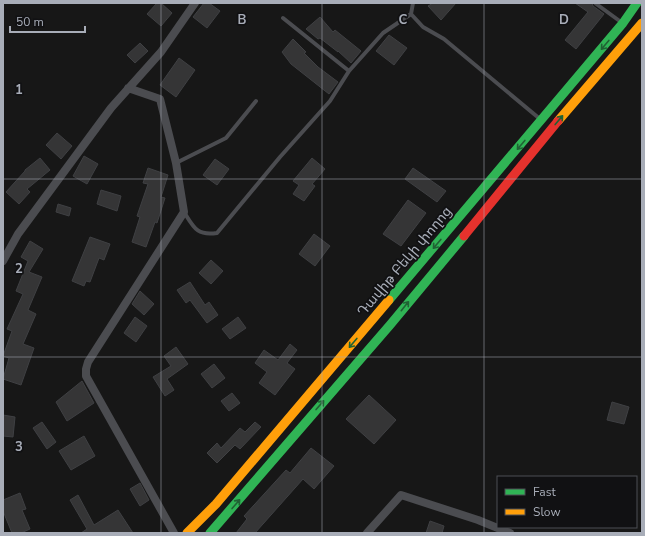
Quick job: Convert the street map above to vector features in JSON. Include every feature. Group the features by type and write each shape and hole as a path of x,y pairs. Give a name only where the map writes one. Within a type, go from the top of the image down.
{"main road":[{"name":"Դավիթ Բեկի փողոց","path":"187,533 216,504 478,197 623,23 637,3"},
{"path":"629,14 631,22 636,26 642,23"},
{"name":"Դավիթ Բեկի փողոց","path":"210,533 390,324 642,23"},
{"path":"478,197 488,206"}],"street":[{"path":"3,261 18,234 111,108 161,52 195,3"},
{"path":"128,88 160,98 176,163 184,212 88,362 86,376 174,533"},
{"path":"367,533 401,495 497,528"},
{"path":"498,528 510,533"}],"lane":[{"path":"184,212 195,229 208,234 217,233 280,157 330,101 349,71 383,33 411,14 413,3"},
{"path":"595,3 623,23"},
{"path":"411,14 423,27 444,39 542,120"},
{"path":"283,18 349,71"},
{"path":"176,163 226,138 256,101"}],"building":[{"path":"157,3 161,3 172,13 161,26 147,14"},
{"path":"204,3 209,3 220,11 207,28 193,17"},
{"path":"433,3 456,3 441,20 428,6"},
{"path":"575,3 592,3 593,6 604,14 576,49 565,40 588,12"},
{"path":"320,17 333,32 335,30 361,51 351,63 338,51 320,38 318,39 306,29"},
{"path":"389,35 407,48 394,65 376,51"},
{"path":"293,39 318,67 338,82 329,94 291,64 282,52"},
{"path":"140,43 148,51 135,63 127,55"},
{"path":"179,58 195,70 176,97 160,85"},
{"path":"57,133 72,146 61,159 46,145"},
{"path":"84,156 98,164 87,184 73,176"},
{"path":"40,158 50,170 27,189 30,192 19,204 6,192 25,170"},
{"path":"312,158 325,169 312,184 315,186 304,201 293,194 299,185 293,181"},
{"path":"215,159 229,169 217,185 203,175"},
{"path":"148,168 168,175 161,197 165,198 157,223 155,222 146,247 132,242 140,217 137,216 148,184 143,183"},
{"path":"413,168 446,191 437,202 405,179"},
{"path":"101,190 121,196 117,211 97,204"},
{"path":"408,200 426,213 401,246 383,234"},
{"path":"58,204 71,208 69,216 56,212"},
{"path":"314,234 330,246 315,266 299,254"},
{"path":"90,237 110,244 104,260 99,258 90,282 86,281 84,286 72,281"},
{"path":"30,241 43,249 29,272 42,277 28,310 36,314 23,344 34,348 21,385 3,379 9,358 3,356 12,331 7,329 23,294 16,291 28,261 21,257"},
{"path":"211,260 223,271 211,284 199,273"},
{"path":"190,282 205,305 209,302 218,315 207,323 190,300 186,303 177,290"},
{"path":"140,291 154,304 144,315 132,304"},
{"path":"135,317 147,326 136,342 124,333"},
{"path":"238,317 246,328 230,339 222,329"},
{"path":"290,344 297,350 287,363 295,369 275,395 259,383 267,372 255,363 264,350 278,360"},
{"path":"176,347 188,364 167,379 174,390 165,396 153,377 171,366 164,356"},
{"path":"214,364 225,378 212,388 201,374"},
{"path":"82,381 94,403 67,421 56,402"},
{"path":"232,393 240,403 229,411 221,401"},
{"path":"369,395 396,420 374,444 346,419"},
{"path":"612,402 629,407 624,424 607,420"},
{"path":"3,415 15,417 13,437 3,436"},
{"path":"42,422 56,442 47,449 33,428"},
{"path":"255,422 261,427 240,449 235,445 217,463 207,453 217,443 221,448 240,428 245,432"},
{"path":"84,436 95,456 71,470 59,451"},
{"path":"311,448 334,466 314,489 303,479 255,533 236,533 247,519 244,516 286,470 290,473"},
{"path":"140,483 149,500 140,506 130,489"},
{"path":"20,493 26,509 22,510 30,529 21,533 12,533 3,511 3,500"},
{"path":"78,495 94,525 118,510 133,533 81,533 87,529 70,500"},
{"path":"430,521 444,526 442,533 426,533"}],"traffic: fast":[{"path":"389,300 623,23 637,3"},
{"path":"210,533 390,325 464,236"}],"traffic: slow":[{"path":"558,121 642,23"},
{"path":"187,533 216,504 389,300"}],"traffic: jam":[{"path":"464,236 558,121"}]}
